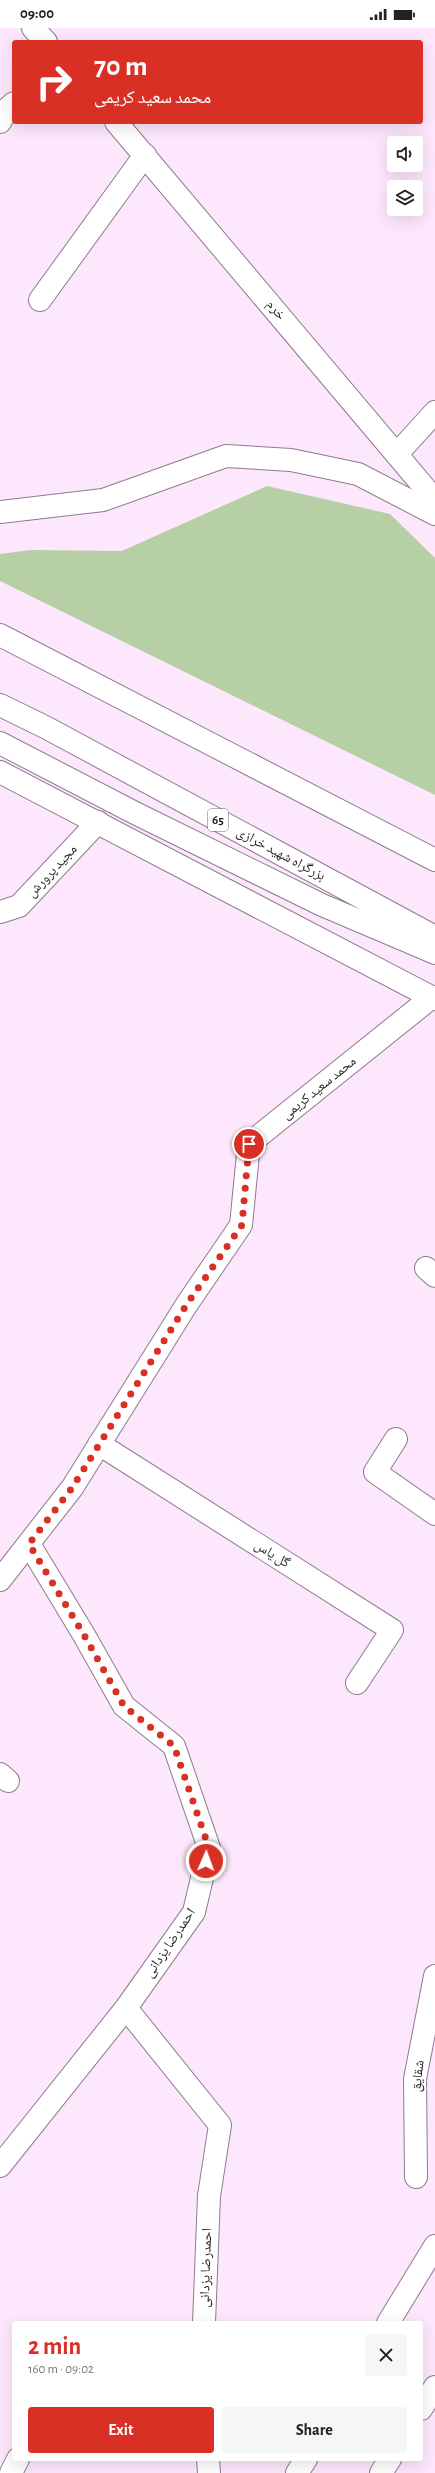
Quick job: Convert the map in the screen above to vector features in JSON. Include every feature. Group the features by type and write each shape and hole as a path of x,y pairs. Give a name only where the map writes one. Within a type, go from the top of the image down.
{"main road":[{"path":"34,28 44,40"},
{"path":"0,122 8,108 12,105"},
{"name":"خرم","path":"118,124 435,500"},
{"path":"40,300 145,155"},
{"path":"397,454 435,412"},
{"path":"0,512 103,500 226,456 291,460 358,474 435,514"},
{"path":"0,635 435,860"},
{"name":"بزرگراه شهید خرازی","path":"0,705 54,731 435,937"},
{"path":"0,743 135,813 322,905 435,953"},
{"path":"0,772 433,998"},
{"name":"مجید پرورش","path":"0,912 19,906 98,822"},
{"name":"محمد سعید کریمی","path":"0,1580 72,1488 187,1304 242,1225 249,1144 433,998"},
{"path":"396,1439 375,1472 435,1514"},
{"name":"گل یاس","path":"99,1444 392,1630 357,1683"},
{"name":"احمدرضا یزدانی","path":"0,2166 126,2008 194,1912 209,1848 174,1746 124,1706 84,1635 29,1544"},
{"name":"شقایق","path":"416,2176 415,2079 435,1976"},
{"name":"احمدرضا یزدانی","path":"126,2008 220,2125 209,2196 204,2321"},
{"path":"389,2321 435,2246"},
{"path":"423,2406 435,2387"},
{"path":"11,2473 17,2461"},
{"path":"208,2461 209,2473"},
{"path":"297,2473 305,2461"},
{"path":"381,2473 389,2461"}],"green space":[{"path":"267,486 390,514 435,558 435,795 0,581 0,554 31,550 122,551"}],"route":[{"path":"206,1861 209,1848 174,1746 124,1706 84,1635 29,1544 72,1488 187,1304 242,1225 249,1144"}]}
